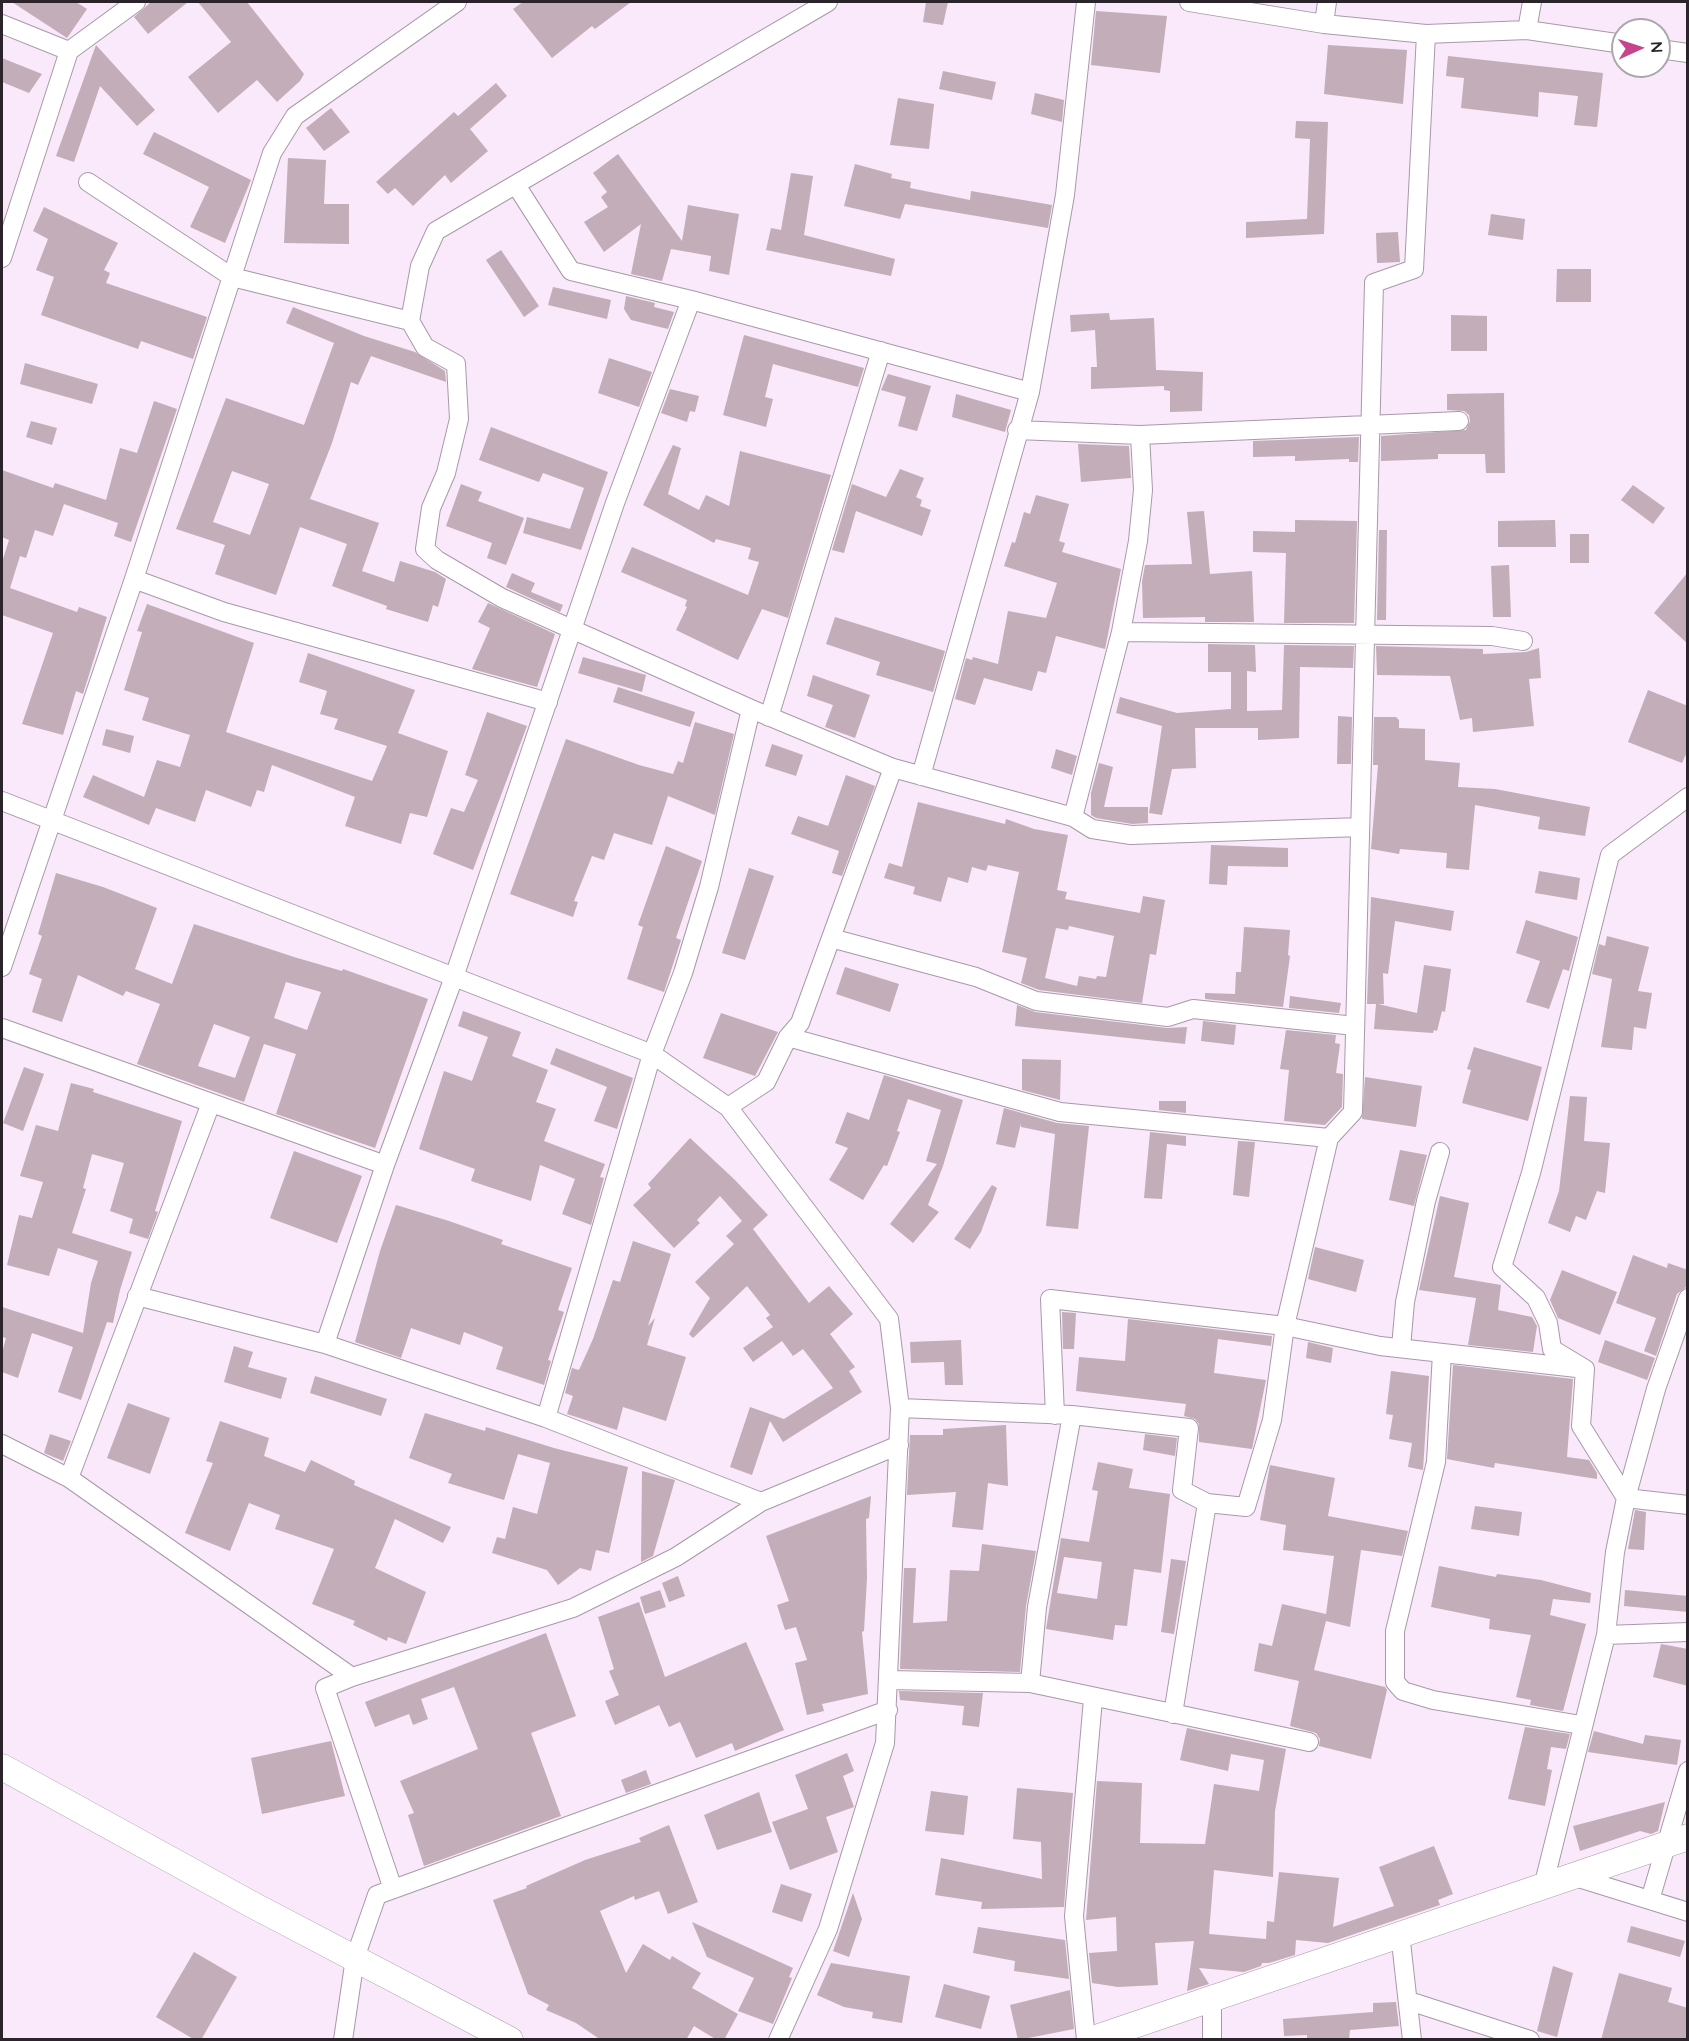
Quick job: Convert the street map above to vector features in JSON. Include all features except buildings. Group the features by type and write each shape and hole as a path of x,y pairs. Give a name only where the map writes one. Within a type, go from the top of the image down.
{"main road":[{"path":"2,1767 510,2040"},
{"path":"1088,2040 1677,1840"}],"street":[{"path":"2,258 69,51 136,2"},
{"path":"2,968 134,579 272,153 295,116 457,2"},
{"path":"828,2 436,231 420,266 410,321 426,347 456,364 459,419 446,472 431,508 425,549 437,560 502,598 770,717 893,768 1073,817 1092,829 1131,835 1360,827"},
{"path":"921,776 1017,430 1030,392 1065,195 1086,2"},
{"path":"1189,2 1323,24 1426,34 1527,30 1611,42"},
{"path":"1323,24 1328,2"},
{"path":"1527,30 1532,2"},
{"path":"2,24 69,51"},
{"path":"900,1408 1063,1415 1189,1428 1182,1491 1207,1503 1246,1508 1272,1420 1285,1326 1329,1138 1353,1112 1374,283 1414,269 1426,34"},
{"path":"1671,51 1688,53"},
{"path":"88,182 232,277 410,321"},
{"path":"516,185 572,271 691,300 1030,392"},
{"path":"325,1344 385,1165 454,977 615,503 691,300"},
{"path":"770,717 881,351"},
{"path":"1017,430 1140,435 1459,421"},
{"path":"1073,817 1121,632 1139,531 1143,490 1140,435"},
{"path":"134,579 224,612 548,702"},
{"path":"1121,632 1492,636 1523,641"},
{"path":"546,1418 652,1054 683,973 709,887 751,709"},
{"path":"728,1107 766,1082 788,1037 800,1023 893,768"},
{"path":"1585,1369 1552,1349 1548,1323 1536,1298 1502,1267 1531,1173 1610,855 1688,797"},
{"path":"2,801 54,819 652,1054 728,1107 889,1318 900,1408 890,1680 885,1743 828,1929 778,2040"},
{"path":"831,938 976,977 1036,1001 1168,1017 1193,1009 1355,1026"},
{"path":"2,1028 385,1165"},
{"path":"788,1037 1060,1112 1329,1138"},
{"path":"69,1478 211,1102"},
{"path":"1401,1347 1410,1280 1426,1202 1440,1152"},
{"path":"137,1296 325,1344 546,1418 761,1502"},
{"path":"1543,1887 1581,1725 1606,1635 1615,1551 1626,1498 1656,1389 1688,1298"},
{"path":"1030,1683 1037,1607 1063,1415 1050,1299 1285,1326 1380,1346 1585,1369"},
{"path":"1442,1353 1436,1462 1395,1630 1395,1682 1403,1691 1433,1700 1581,1725"},
{"path":"1585,1369 1581,1426 1626,1498"},
{"path":"2,1444 69,1478 352,1677"},
{"path":"393,1889 325,1688 352,1677 573,1608 676,1557 761,1502 899,1445"},
{"path":"1626,1498 1688,1504"},
{"path":"1173,1714 1207,1503"},
{"path":"1606,1635 1688,1632"},
{"path":"890,1680 1030,1683 1094,1699 1309,1742"},
{"path":"1088,2040 1074,1916 1094,1699"},
{"path":"343,2040 355,1958 376,1895 888,1710"},
{"path":"1650,1900 1677,1840 1688,1771"},
{"path":"1569,1875 1688,1912"},
{"path":"1400,1933 1412,2040"},
{"path":"1212,1998 1212,2040"},
{"path":"1409,2001 1530,2040"}]}
